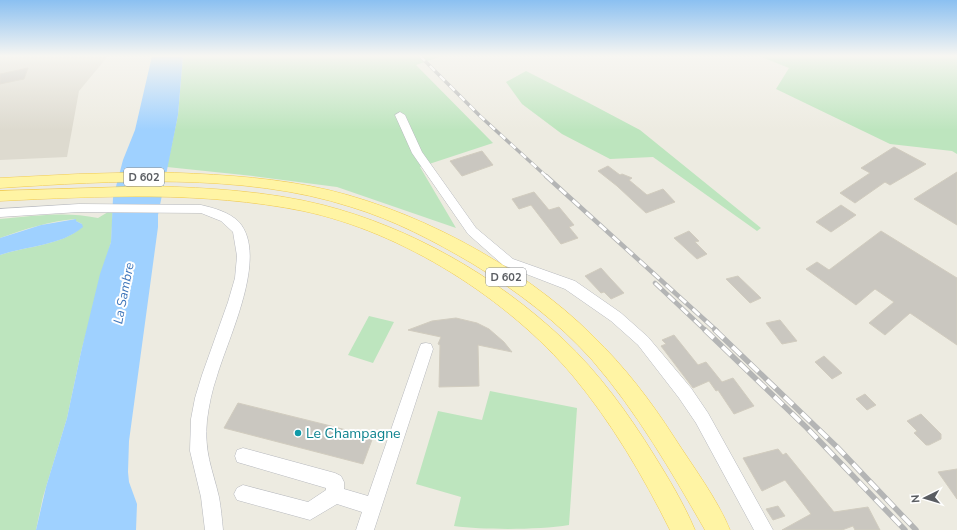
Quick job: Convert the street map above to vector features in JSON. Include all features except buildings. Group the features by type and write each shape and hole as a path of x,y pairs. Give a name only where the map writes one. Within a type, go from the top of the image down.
{"main road":[{"name":"D 602","path":"0,183 190,185 246,182 310,191 379,210 421,229 468,253 498,271 552,311 599,354 626,386 657,429 718,530"},
{"name":"D 602","path":"0,196 92,185"},
{"name":"D 602","path":"190,185 278,201 336,214 359,221 421,248 480,284 535,325 565,355 593,387 615,415 640,454 670,504 683,530"}],"street":[{"path":"400,115 417,153 472,231 508,262 570,285 616,317 643,341 702,418 764,530"},
{"path":"0,213 79,208 201,209 214,211 234,225 241,237 244,260 232,310 205,385 199,420 199,455 210,498 214,530"},
{"path":"365,530 426,349"},
{"path":"243,456 335,482 335,495"},
{"path":"243,494 310,511 335,495 373,506"}],"shaded area":[{"path":"0,81 88,81 79,91 67,157 0,160"}],"green space":[{"path":"181,81 432,81 493,143 420,167 456,228 337,187 167,167 178,115"},
{"path":"545,81 640,130 761,228 757,231 653,157 610,159 562,134 522,104 506,82"},
{"path":"781,81 957,81 957,154 952,151 890,144 776,89"},
{"path":"113,209 111,242 81,352 67,418 43,497 36,530 0,530 0,255 54,242 74,233 82,227 82,224 76,221 76,219 57,222 0,238 0,219 61,214 98,218"},
{"path":"369,316 394,322 373,363 348,355"},
{"path":"490,391 577,408 569,525 512,529 454,526 461,497 416,484 438,411 482,420"}],"water":[{"name":"La Sambre","path":"146,81 181,81 178,115 158,215 158,227 129,441 128,472 129,482 137,504 136,530 36,530 46,487 67,418 100,274 111,242 113,198 123,160 135,130"},
{"path":"76,219 76,221 82,224 83,227 64,238 43,245 0,255 0,238 41,225"}],"railway":[{"path":"445,81 480,116 547,177"},
{"path":"546,176 717,331"},
{"path":"655,283 706,331"},
{"path":"705,330 807,428 905,530"},
{"path":"715,330 837,447 916,530"}],"place":[{"name":"Le Champagne","path":"298,433"}]}
